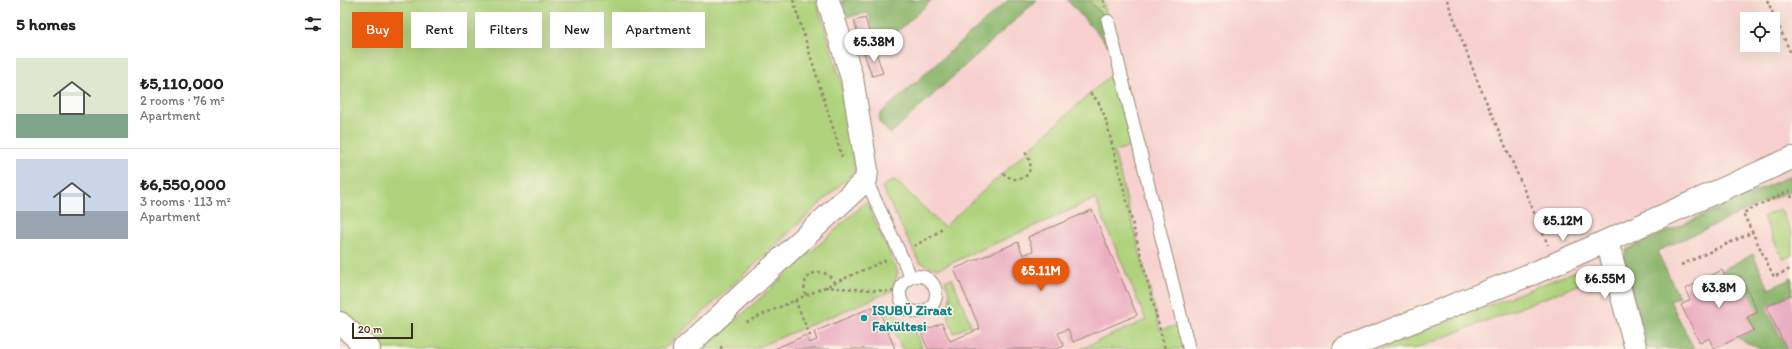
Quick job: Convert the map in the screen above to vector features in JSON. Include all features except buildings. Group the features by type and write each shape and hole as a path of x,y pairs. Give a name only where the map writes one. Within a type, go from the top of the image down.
{"street":[{"path":"684,349 866,180 867,170 852,78 828,0"},
{"path":"1344,349 1556,263 1792,158"},
{"path":"1607,241 1636,349"},
{"path":"340,322 369,349"}],"lane":[{"path":"1108,21 1189,349"},
{"path":"866,180 911,278"},
{"path":"922,276 932,282 936,292 934,304 925,311 913,312 903,304 900,292 902,286 911,278 922,276"}],"path":[{"path":"793,0 843,162"},
{"path":"1447,0 1477,80 1556,263"},
{"path":"1768,0 1792,56"},
{"path":"1090,93 1098,101 1105,117 1165,349"},
{"path":"1003,173 1011,179 1021,179 1025,176 1029,172 1030,162 1025,152"},
{"path":"1792,198 1790,190 1744,213 1774,277 1792,268"},
{"path":"745,323 923,242 944,227"},
{"path":"1682,265 1753,232"},
{"path":"806,295 804,290 806,280 813,273 818,272 828,274 834,282"},
{"path":"824,287 900,292"},
{"path":"795,300 811,338"}],"shaded area":[{"path":"340,0 1792,0 1792,349 340,349"}],"green space":[{"path":"340,0 816,0 840,78 855,169 852,174 664,349 382,349 340,310"},
{"path":"842,0 932,0 879,49 868,13 847,17"},
{"path":"1008,0 1037,0 890,134 879,122 880,114"},
{"path":"1067,0 1089,0 1108,21 1116,54"},
{"path":"1089,0 1103,0 1108,21"},
{"path":"1119,67 1138,145 1114,151 1160,330 1183,324 1189,349 1080,349 1146,320 1095,199 938,269 919,262 882,187 892,180 896,181 944,227"},
{"path":"1792,175 1792,190 1657,251 1679,297 1670,301 1694,349 1647,349 1624,258 1626,250"},
{"path":"866,202 898,272 892,291 753,349 704,349"},
{"path":"1780,209 1792,234 1792,255 1783,259 1763,217"},
{"path":"1753,254 1769,289 1792,278 1792,294 1766,307 1787,349 1760,349 1738,338 1754,330 1747,317 1758,312 1728,282 1722,270"},
{"path":"1592,266 1602,280 1596,278 1414,349 1378,349"},
{"path":"952,278 971,325 954,333 948,317 950,295 945,281"},
{"path":"891,306 897,317 914,329 922,349 902,349 884,309"}],"place":[{"name":"ISUBÜ Ziraat Fakültesi","path":"864,318"}]}
